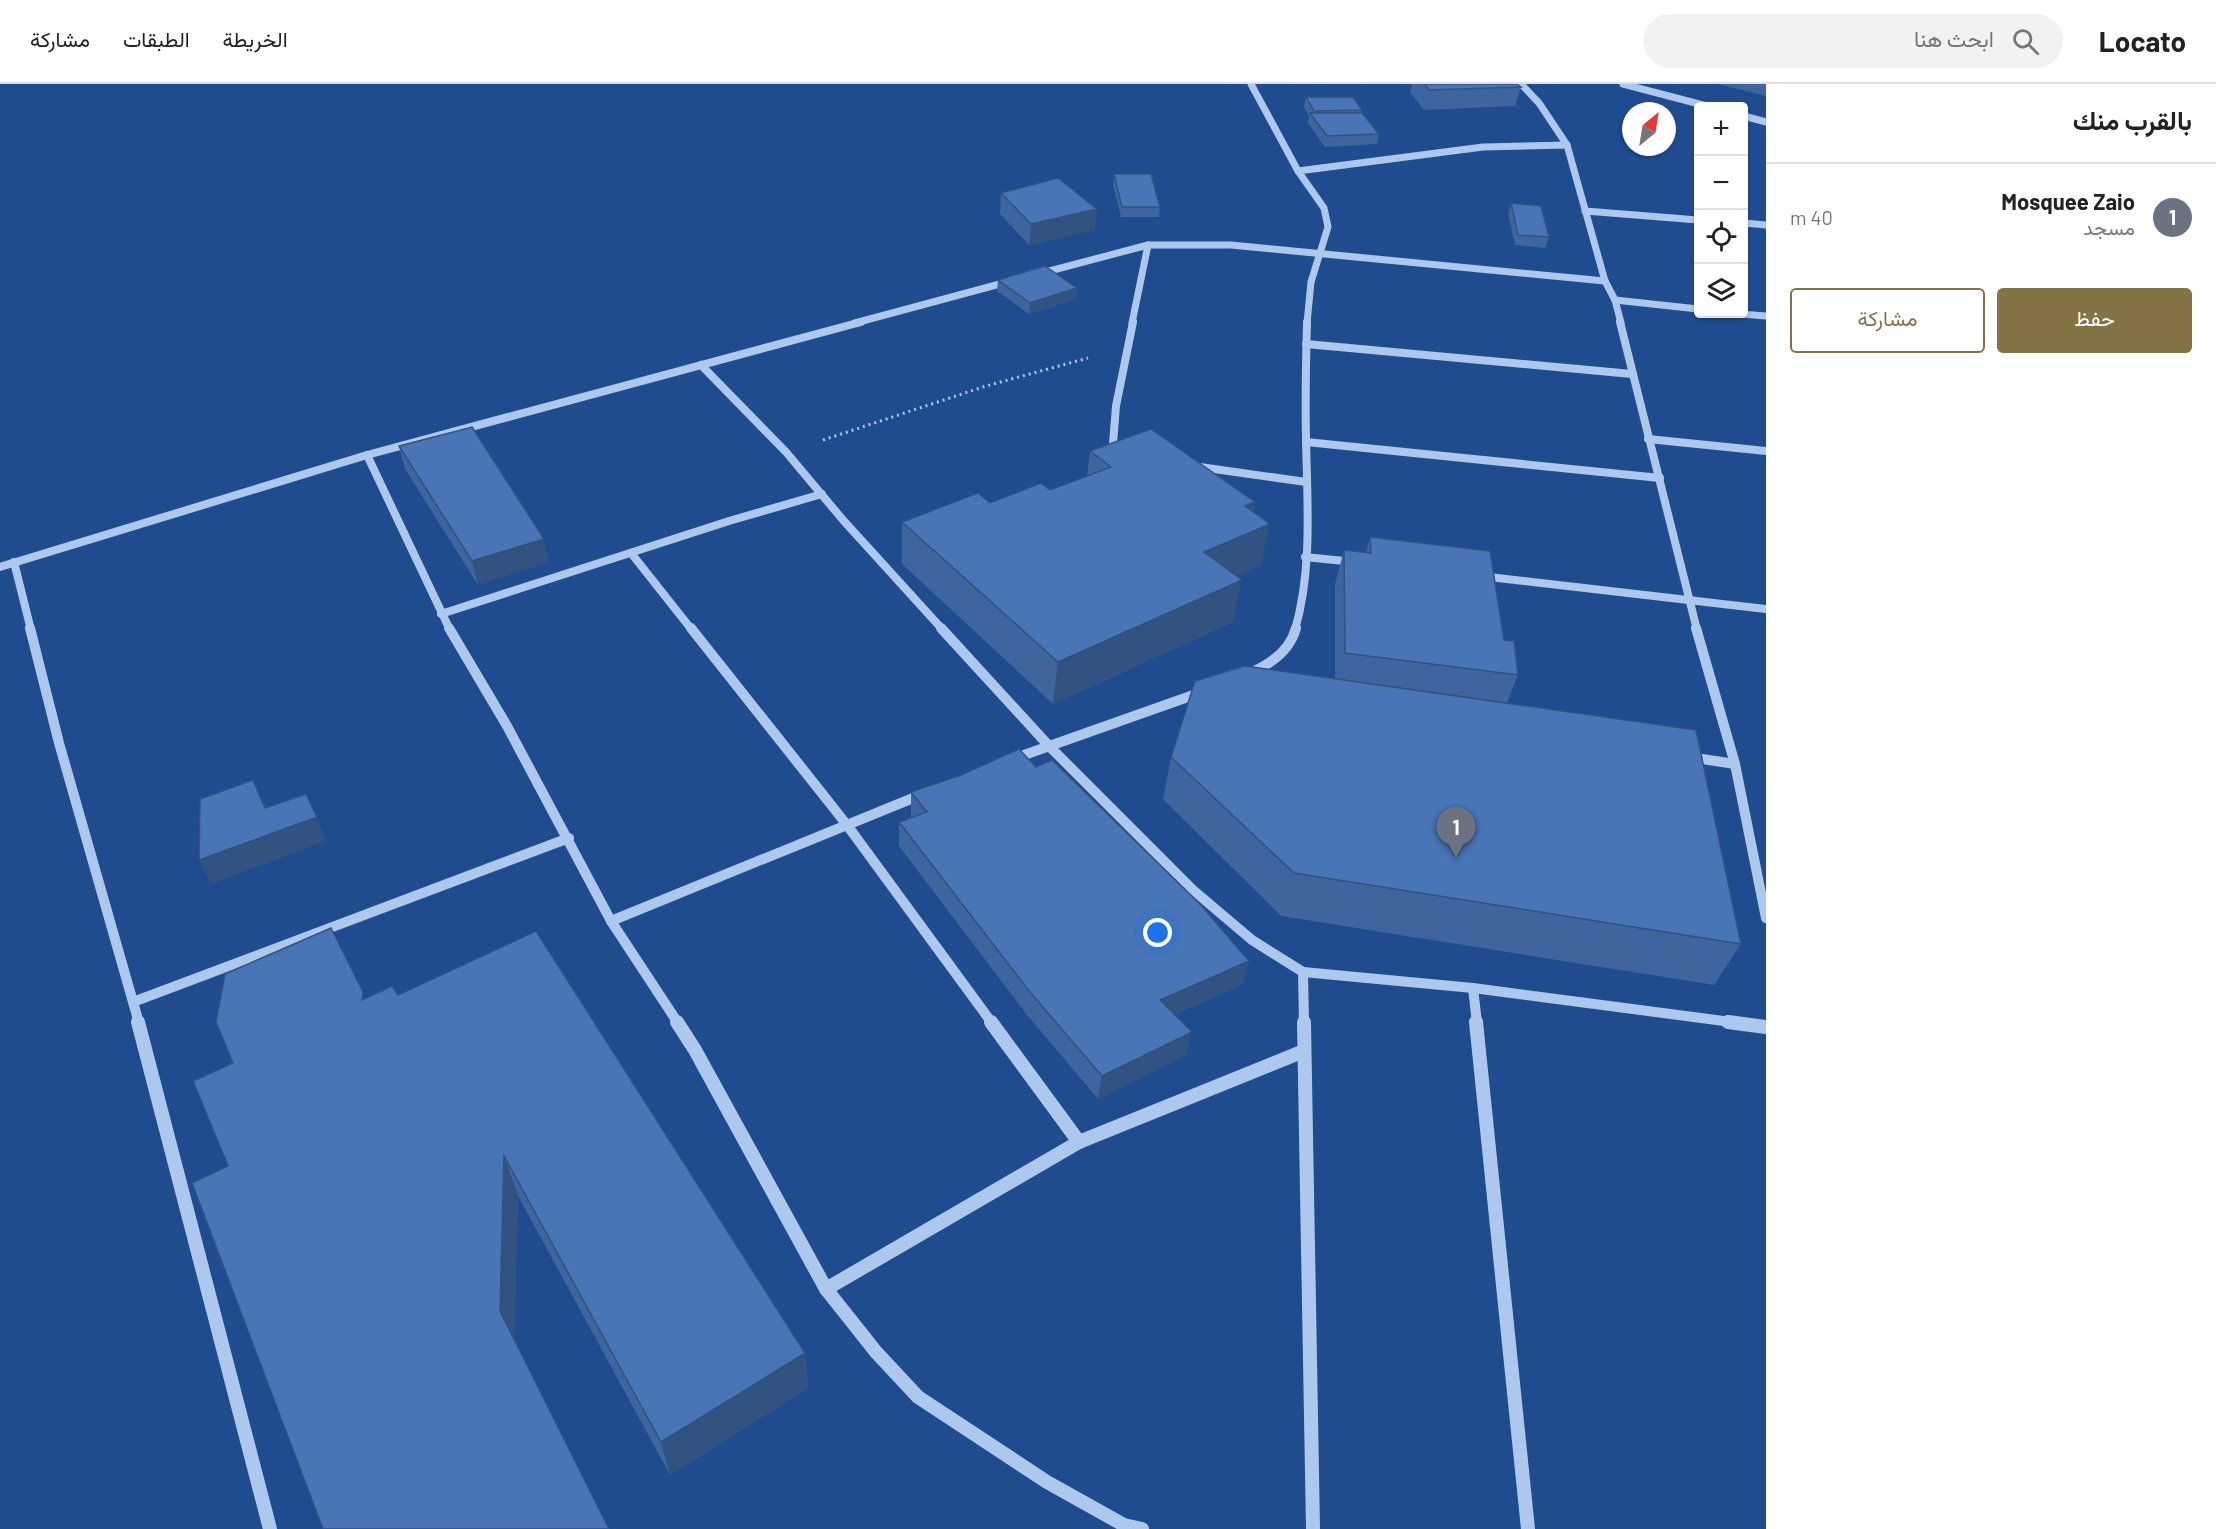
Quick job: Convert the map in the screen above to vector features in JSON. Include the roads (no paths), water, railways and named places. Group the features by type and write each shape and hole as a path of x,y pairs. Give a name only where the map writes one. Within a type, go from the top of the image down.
{"street":[{"path":"1236,679 1264,667 1286,650 1294,635 1305,595 1306,344 1311,282 1328,227 1324,208 1298,171 1251,84"},
{"path":"1521,84 1539,103 1567,145 1605,281 1615,300 1688,600 1735,764 1766,918"},
{"path":"1623,84 1694,103"},
{"path":"1748,117 1766,122"},
{"path":"1298,171 1483,147 1567,145"},
{"path":"1585,211 1694,220"},
{"path":"1748,223 1766,225"},
{"path":"0,567 367,455 1148,245 1231,245 1605,281"},
{"path":"1121,457 1110,455 1125,356 1148,245"},
{"path":"1615,300 1694,309"},
{"path":"1748,314 1766,316"},
{"path":"1306,344 1632,374"},
{"path":"701,364 786,452 1048,746 1225,920 1303,972 1473,987 1766,1027"},
{"path":"1648,439 1766,451"},
{"path":"1306,442 1660,478"},
{"path":"367,455 441,615 569,838 611,921 695,1050 826,1289 876,1352 918,1397 1047,1482 1124,1525 1142,1529"},
{"path":"1186,465 1306,482"},
{"path":"441,615 822,494"},
{"path":"631,553 847,825 1079,1142"},
{"path":"1305,557 1363,563"},
{"path":"14,562 59,743 134,1002 270,1529"},
{"path":"1468,575 1766,609"},
{"path":"1004,762 1216,687"},
{"path":"1679,755 1735,764"},
{"path":"611,921 939,787"},
{"path":"134,1002 569,838"},
{"path":"1303,972 1313,1529"},
{"path":"1473,987 1528,1529"},
{"path":"826,1289 1079,1142 1304,1051"}],"place":[{"name":"Mosquee Zaio","path":"1456,857"}]}
